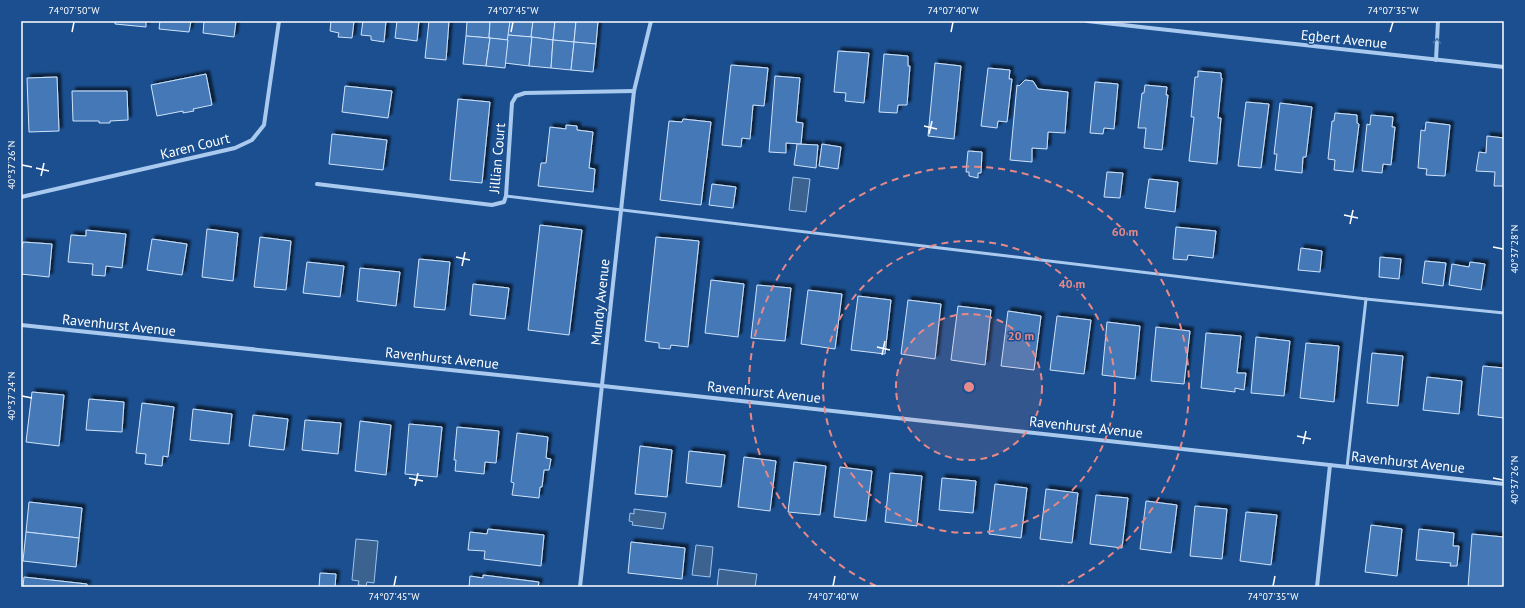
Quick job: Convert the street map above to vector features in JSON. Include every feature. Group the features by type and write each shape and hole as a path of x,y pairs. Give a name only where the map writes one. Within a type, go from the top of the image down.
{"street":[{"name":"Karen Court","path":"21,198 235,148 252,140 264,125 279,21"},
{"name":"Mundy Avenue","path":"580,587 634,91 650,21"},
{"name":"Egbert Avenue","path":"1087,21 1504,67"},
{"path":"1436,60 1438,21"},
{"name":"Jillian Court","path":"317,184 492,205 504,202 506,196 512,103 516,96 524,93 634,91"},
{"name":"Ravenhurst Avenue","path":"21,325 603,386 1504,484"},
{"path":"1317,587 1330,465"}],"lane":[{"path":"506,196 1366,299 1504,313"},
{"path":"1347,466 1366,299"}],"water":[{"path":"793,177 810,179 806,212 789,210"},
{"path":"634,509 666,513 663,529 632,525 633,522 629,521 630,513 634,514"},
{"path":"356,539 378,541 374,583 367,582 366,586 358,585 359,581 352,580"},
{"path":"696,545 713,547 710,577 692,575"},
{"path":"719,569 757,574 755,587 717,587"}],"building":[{"path":"115,21 146,21 146,27 115,24"},
{"path":"160,21 191,21 189,32 159,29"},
{"path":"204,21 236,21 234,37 203,33"},
{"path":"331,21 354,21 352,38 338,37 339,33 330,31"},
{"path":"363,21 386,21 384,42 371,40 371,36 361,35"},
{"path":"397,21 419,21 417,41 395,38"},
{"path":"429,21 449,21 446,60 425,58"},
{"path":"467,21 490,21 489,38 466,36"},
{"path":"490,21 510,21 508,40 489,38"},
{"path":"510,21 533,21 531,37 508,35"},
{"path":"533,21 555,21 553,40 531,37"},
{"path":"555,21 576,21 574,42 553,40"},
{"path":"576,21 598,21 596,44 574,42"},
{"path":"508,35 532,37 529,66 505,63"},
{"path":"466,36 490,38 486,66 463,64"},
{"path":"532,37 553,40 551,68 529,66"},
{"path":"490,38 508,40 505,68 486,66"},
{"path":"553,40 574,42 571,70 551,68"},
{"path":"574,42 596,44 593,72 571,70"},
{"path":"838,51 869,53 864,103 845,101 846,93 834,92"},
{"path":"884,54 908,56 908,66 910,66 907,105 898,105 897,113 879,112"},
{"path":"935,63 961,66 954,139 928,136"},
{"path":"731,65 768,68 764,106 753,105 750,139 742,138 741,147 722,145"},
{"path":"988,68 1010,70 1009,79 1012,79 1007,122 998,121 997,128 981,126"},
{"path":"1198,71 1221,73 1222,78 1218,118 1221,118 1217,164 1189,161 1194,117 1191,117 1195,77 1198,77"},
{"path":"206,74 212,105 193,109 194,111 183,113 183,111 157,116 151,85"},
{"path":"775,76 800,78 796,122 803,123 801,144 786,143 786,153 769,152"},
{"path":"57,77 59,131 29,132 27,78"},
{"path":"1025,80 1033,81 1038,89 1068,92 1065,133 1048,132 1047,149 1032,148 1032,162 1010,160 1017,85 1019,86"},
{"path":"1095,82 1118,84 1114,129 1104,128 1103,134 1090,133"},
{"path":"1145,85 1167,87 1166,95 1168,95 1162,150 1144,148 1146,128 1138,128 1142,93 1144,93"},
{"path":"345,86 392,91 388,118 342,112"},
{"path":"72,91 127,91 128,120 110,121 110,123 99,123 99,121 73,121"},
{"path":"458,99 490,102 482,183 450,180"},
{"path":"1246,102 1269,104 1261,168 1238,166"},
{"path":"1280,103 1312,107 1306,157 1303,157 1302,173 1275,170 1277,154 1274,154"},
{"path":"1335,113 1357,115 1357,123 1359,124 1353,172 1334,170 1335,160 1328,159 1332,121 1334,121"},
{"path":"1371,115 1393,117 1392,127 1395,127 1391,165 1383,164 1382,173 1362,171 1367,124 1370,125"},
{"path":"683,119 711,122 701,205 660,200 669,121 682,122"},
{"path":"1426,122 1450,125 1445,176 1426,175 1427,169 1418,168 1421,130 1425,131"},
{"path":"566,125 577,126 577,130 593,132 589,168 595,169 593,192 538,186 541,163 546,163 550,127 566,129"},
{"path":"332,134 387,140 383,170 329,164"},
{"path":"1487,136 1504,138 1504,186 1494,186 1495,172 1476,171 1479,152 1486,153"},
{"path":"797,144 818,145 816,168 794,165"},
{"path":"822,144 841,147 838,169 819,166"},
{"path":"968,151 982,152 981,173 978,173 978,178 969,176 969,172 966,172"},
{"path":"1107,172 1123,173 1120,198 1104,197"},
{"path":"1149,179 1178,182 1175,212 1145,208"},
{"path":"712,184 736,187 733,208 709,205"},
{"path":"540,225 582,230 569,335 528,330"},
{"path":"1176,227 1216,231 1213,258 1188,255 1187,260 1173,259"},
{"path":"207,229 238,233 233,281 202,277"},
{"path":"86,230 126,234 122,268 106,266 105,276 92,275 93,264 68,262 71,235 86,236"},
{"path":"260,237 291,241 286,290 254,287"},
{"path":"656,237 699,241 688,347 671,345 670,349 659,348 659,343 645,341"},
{"path":"152,239 187,244 182,275 147,270"},
{"path":"23,242 52,244 49,277 21,274 21,248"},
{"path":"1301,248 1322,251 1320,272 1298,270"},
{"path":"1380,257 1401,259 1399,279 1379,277"},
{"path":"419,259 450,262 445,310 414,307"},
{"path":"1425,261 1446,263 1443,286 1422,283"},
{"path":"307,262 344,266 340,297 303,293"},
{"path":"1470,262 1485,264 1481,290 1449,285 1452,264 1469,267"},
{"path":"360,268 400,272 396,306 357,301"},
{"path":"711,280 744,284 738,337 705,333"},
{"path":"473,284 509,288 505,319 470,315"},
{"path":"757,285 791,288 785,341 751,338"},
{"path":"808,290 842,294 835,349 801,344"},
{"path":"858,296 891,300 885,354 851,350"},
{"path":"908,300 941,304 935,359 901,354"},
{"path":"958,306 991,310 985,365 951,360"},
{"path":"1008,311 1041,316 1034,370 1001,366"},
{"path":"1057,316 1091,320 1084,374 1050,370"},
{"path":"1107,322 1140,326 1135,379 1102,375"},
{"path":"1156,327 1190,331 1184,384 1151,381"},
{"path":"1206,333 1241,336 1237,373 1246,373 1244,390 1235,388 1235,392 1201,388"},
{"path":"1256,337 1290,341 1284,396 1251,393"},
{"path":"1306,343 1339,346 1334,402 1300,398"},
{"path":"1372,353 1403,356 1398,406 1367,403"},
{"path":"1483,366 1504,368 1504,418 1478,415"},
{"path":"1427,377 1462,381 1459,414 1423,410"},
{"path":"32,392 64,395 59,446 26,442"},
{"path":"89,399 124,402 122,432 86,430"},
{"path":"142,403 174,407 168,457 163,456 162,466 145,464 146,454 136,453"},
{"path":"193,409 232,414 229,444 190,440"},
{"path":"253,415 288,419 284,450 249,446"},
{"path":"305,420 341,423 338,454 302,450"},
{"path":"360,421 391,425 386,475 355,471"},
{"path":"409,424 442,427 437,477 405,474"},
{"path":"457,427 499,431 496,463 485,462 484,474 455,471 456,460 454,460"},
{"path":"517,433 548,437 546,458 551,459 549,470 544,470 539,498 512,495 514,483 511,482"},
{"path":"640,446 672,450 667,497 635,494"},
{"path":"689,451 725,455 721,487 686,483"},
{"path":"744,457 776,461 770,511 738,507"},
{"path":"794,462 826,466 820,515 788,512"},
{"path":"840,467 872,471 866,521 834,517"},
{"path":"890,473 922,476 917,526 885,522"},
{"path":"942,478 976,481 973,513 939,510"},
{"path":"995,484 1027,488 1021,538 989,534"},
{"path":"1046,489 1078,493 1072,543 1040,539"},
{"path":"1096,495 1128,498 1122,548 1090,544"},
{"path":"1146,501 1177,505 1171,553 1140,549"},
{"path":"29,502 82,508 79,538 26,532"},
{"path":"1195,506 1227,509 1222,559 1190,556"},
{"path":"1246,512 1277,515 1271,565 1240,561"},
{"path":"1371,525 1402,529 1397,576 1365,572"},
{"path":"488,529 544,535 541,566 484,559 485,551 468,550 470,532 487,534"},
{"path":"1419,529 1454,533 1453,546 1459,546 1457,566 1450,566 1451,563 1416,560"},
{"path":"26,532 79,538 76,567 23,561"},
{"path":"1472,534 1504,537 1504,587 1468,587"},
{"path":"631,542 685,548 682,579 628,573"},
{"path":"320,573 336,574 335,587 319,587"},
{"path":"483,575 539,582 538,587 469,587 470,576 483,578"},
{"path":"24,577 87,584 87,587 23,587"}]}
